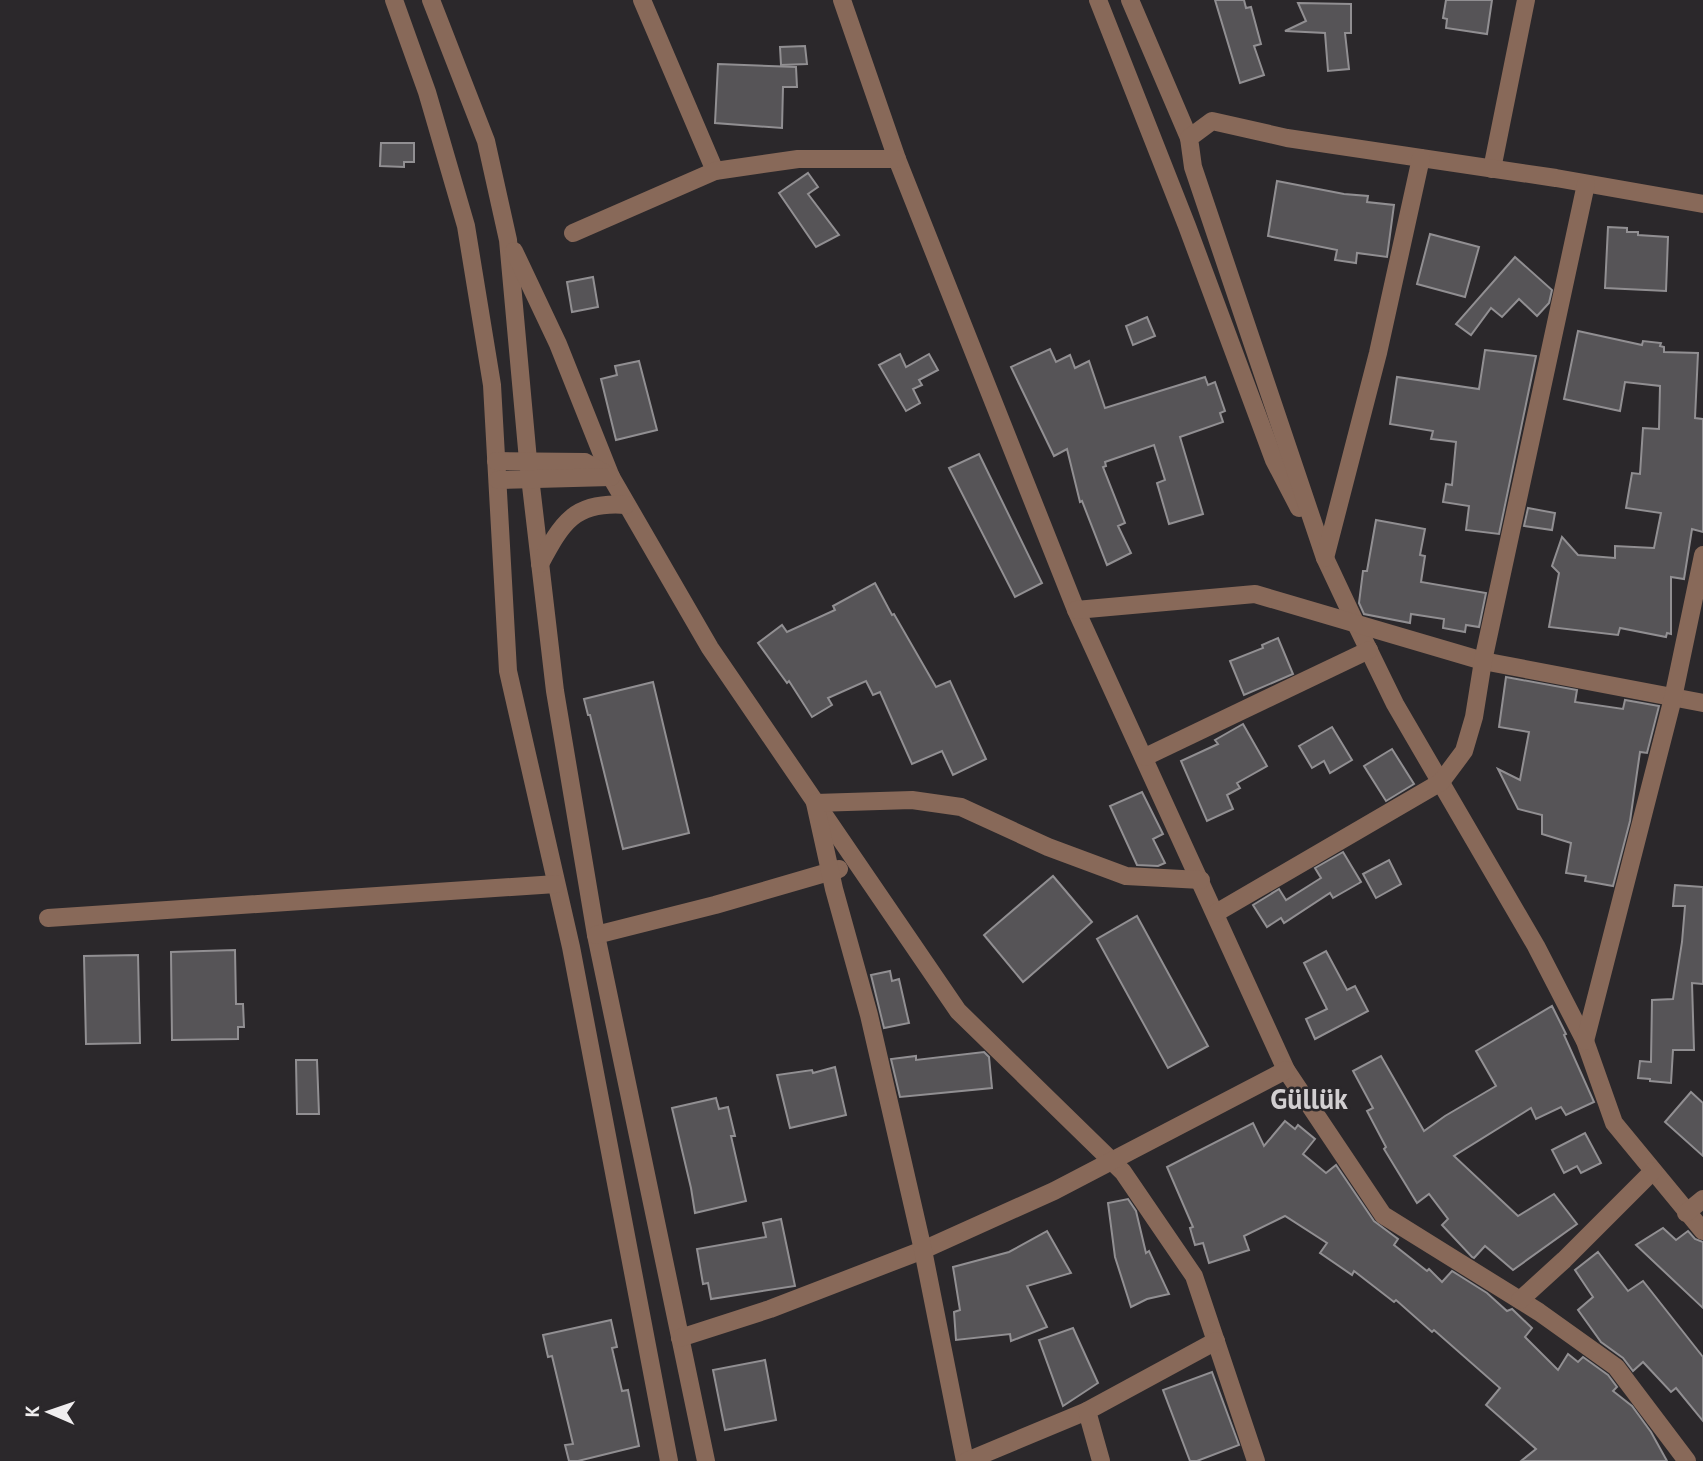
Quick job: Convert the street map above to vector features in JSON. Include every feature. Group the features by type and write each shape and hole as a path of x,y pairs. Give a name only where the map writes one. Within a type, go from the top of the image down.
{"street":[{"path":"394,0 427,92 466,226 492,385 508,671 571,947 669,1461"},
{"path":"431,0 486,141 508,240 529,469 555,691 596,934 706,1461"},
{"path":"642,0 715,171"},
{"path":"842,0 897,159 1076,610 1286,1070 1383,1214 1520,1300 1616,1367 1687,1461"},
{"path":"1098,0 1274,460 1325,558 1395,704 1536,946 1585,1041 1614,1123 1703,1231"},
{"path":"1130,0 1189,138 1193,167 1325,558"},
{"path":"1492,169 1526,0"},
{"path":"1189,138 1212,121 1287,138 1703,204"},
{"path":"1325,558 1378,352 1421,158"},
{"path":"573,233 715,171 798,159 897,159"},
{"path":"1216,913 1441,782 1464,751 1474,717 1483,661 1586,184"},
{"path":"508,240 558,344 611,477 710,648 958,1012 1123,1172 1194,1276 1256,1461"},
{"path":"496,461 529,469"},
{"path":"498,480 529,469 586,462 611,477"},
{"path":"540,564 561,526 580,512 604,503 626,505"},
{"path":"1585,1041 1674,698 1703,555"},
{"path":"1076,610 1255,594 1483,661 1703,703"},
{"path":"1145,757 1369,650"},
{"path":"816,803 912,800 961,807 1048,847 1126,876 1201,880"},
{"path":"816,803 830,871 869,1015 923,1250 966,1461 1087,1411 1216,1341"},
{"path":"596,934 715,905 830,871 858,866"},
{"path":"48,918 556,884"},
{"path":"680,1338 770,1309 923,1250 1054,1191 1286,1070"},
{"path":"1520,1300 1653,1171"},
{"path":"1686,1213 1703,1199"},
{"path":"1087,1411 1101,1461"}],"building":[{"path":"1215,0 1244,0 1246,8 1251,7 1261,44 1254,46 1264,75 1240,83"},
{"path":"1446,0 1492,0 1487,34 1446,28 1447,19 1443,18"},
{"path":"1298,3 1351,4 1351,33 1345,33 1349,69 1328,71 1325,33 1285,31 1306,21"},
{"path":"805,46 807,64 781,65 780,47"},
{"path":"718,64 796,67 797,87 783,87 782,128 715,123"},
{"path":"381,143 414,143 414,162 404,162 404,167 380,166"},
{"path":"808,173 818,187 808,194 839,235 816,247 779,193"},
{"path":"1277,181 1368,196 1367,202 1394,205 1387,257 1357,253 1356,263 1335,260 1337,250 1268,236"},
{"path":"1608,227 1627,228 1627,232 1638,232 1638,235 1668,237 1666,291 1605,288"},
{"path":"1430,234 1479,247 1465,297 1417,284"},
{"path":"1515,257 1552,290 1549,303 1537,316 1519,299 1502,317 1491,308 1471,335 1456,324"},
{"path":"593,277 598,307 572,312 567,282"},
{"path":"1147,317 1155,336 1133,345 1126,326"},
{"path":"1578,331 1642,345 1643,341 1661,343 1664,352 1698,353 1695,418 1703,419 1703,532 1692,529 1684,579 1671,577 1671,634 1667,633 1666,637 1620,628 1618,635 1549,627 1559,573 1552,566 1562,537 1578,555 1615,558 1615,546 1654,548 1661,513 1626,508 1632,473 1640,474 1643,428 1659,429 1660,386 1625,382 1620,411 1564,399"},
{"path":"1050,349 1056,362 1070,355 1075,368 1089,361 1105,408 1205,377 1208,385 1215,382 1225,411 1220,413 1223,422 1180,437 1203,514 1169,524 1157,483 1165,480 1154,445 1105,462 1106,466 1103,467 1125,523 1118,526 1131,553 1107,565 1082,501 1080,502 1067,449 1054,456 1011,367"},
{"path":"1485,350 1536,356 1499,534 1466,530 1469,506 1443,502 1446,484 1452,485 1456,442 1431,439 1433,431 1390,424 1397,377 1479,389"},
{"path":"900,354 906,367 929,354 938,370 919,380 922,385 913,389 920,403 906,411 879,365"},
{"path":"639,361 657,430 616,440 601,379 617,375 615,366"},
{"path":"979,454 1042,583 1015,597 949,468"},
{"path":"1528,508 1555,513 1552,530 1524,526"},
{"path":"1376,520 1425,529 1420,555 1425,556 1421,582 1486,593 1479,627 1466,625 1465,632 1443,628 1444,619 1411,614 1410,623 1364,614 1359,603 1363,571 1367,571"},
{"path":"875,583 936,687 950,681 986,759 953,775 942,751 912,764 880,692 873,695 866,681 828,698 832,705 812,717 789,681 787,683 758,643 782,625 787,632 835,610 833,606"},
{"path":"1278,638 1293,674 1244,695 1230,661 1263,648 1262,645"},
{"path":"1506,677 1577,690 1575,702 1623,709 1625,700 1659,706 1647,753 1640,752 1630,821 1613,886 1585,881 1586,876 1566,873 1571,843 1542,834 1542,815 1518,809 1498,769 1520,780 1529,732 1499,727"},
{"path":"653,682 689,833 623,849 584,699"},
{"path":"1243,724 1267,766 1237,783 1240,788 1227,795 1233,809 1207,821 1181,761 1218,744 1215,740"},
{"path":"1332,727 1352,760 1330,773 1324,761 1312,768 1299,746"},
{"path":"1392,749 1414,784 1386,801 1364,766"},
{"path":"1142,792 1163,834 1153,839 1165,863 1158,866 1137,865 1110,806"},
{"path":"1343,852 1361,882 1333,898 1330,893 1284,923 1281,918 1267,927 1253,905 1279,889 1286,900 1321,878 1315,868"},
{"path":"1389,860 1401,884 1376,898 1363,874"},
{"path":"1053,876 1092,922 1023,982 984,935"},
{"path":"1675,885 1703,887 1703,984 1692,983 1694,1050 1673,1050 1671,1083 1638,1078 1640,1061 1651,1062 1652,1000 1673,999 1685,906 1673,906"},
{"path":"1137,916 1208,1046 1168,1068 1097,939"},
{"path":"235,950 236,1004 243,1004 244,1027 238,1027 238,1039 172,1040 171,952"},
{"path":"1326,951 1347,990 1355,986 1368,1011 1315,1039 1306,1019 1327,1009 1304,963"},
{"path":"138,955 140,1043 86,1044 84,956"},
{"path":"890,971 892,981 899,979 909,1023 884,1028 871,975"},
{"path":"1552,1006 1594,1102 1566,1115 1561,1107 1536,1119 1531,1108 1454,1156 1518,1216 1554,1194 1577,1224 1513,1270 1485,1246 1472,1257 1442,1225 1448,1219 1429,1194 1417,1203 1384,1149 1386,1147 1367,1111 1373,1108 1353,1071 1381,1056 1424,1131 1496,1086 1476,1051"},
{"path":"984,1052 989,1057 992,1088 900,1097 891,1059 916,1056 916,1060"},
{"path":"296,1060 317,1060 319,1114 297,1114"},
{"path":"835,1067 846,1115 790,1128 777,1075 812,1070 813,1073"},
{"path":"1691,1092 1703,1103 1703,1156 1665,1122"},
{"path":"716,1098 719,1109 728,1107 735,1136 731,1136 746,1201 695,1213 672,1108"},
{"path":"1285,1121 1295,1129 1298,1125 1315,1139 1303,1154 1326,1173 1336,1165 1374,1221 1398,1239 1394,1245 1427,1271 1429,1269 1442,1282 1452,1271 1487,1293 1507,1311 1512,1309 1532,1328 1525,1337 1558,1370 1568,1354 1578,1362 1583,1357 1608,1375 1617,1387 1613,1391 1632,1406 1667,1461 1521,1461 1536,1449 1486,1405 1500,1388 1396,1300 1394,1302 1354,1271 1352,1275 1320,1253 1327,1243 1285,1216 1244,1236 1249,1250 1209,1263 1203,1243 1195,1245 1190,1228 1193,1227 1167,1167 1253,1123 1264,1146"},
{"path":"1585,1133 1601,1163 1581,1173 1577,1166 1564,1173 1552,1150"},
{"path":"1128,1199 1136,1211 1146,1253 1149,1251 1169,1294 1147,1299 1131,1307 1115,1257 1108,1203"},
{"path":"781,1219 795,1286 711,1299 708,1283 703,1284 697,1249 766,1237 763,1223"},
{"path":"1663,1228 1676,1240 1688,1231 1695,1239 1703,1242 1703,1308 1636,1245"},
{"path":"1047,1231 1071,1273 1027,1286 1047,1327 1011,1341 1010,1334 956,1340 954,1312 960,1310 953,1267 1009,1252"},
{"path":"1598,1252 1628,1291 1643,1281 1703,1357 1703,1421 1676,1388 1671,1392 1643,1362 1633,1371 1623,1358 1601,1342 1578,1310 1593,1297 1575,1270"},
{"path":"611,1320 617,1347 612,1348 622,1391 628,1390 639,1446 569,1461 565,1445 573,1444 552,1356 548,1357 543,1335"},
{"path":"1073,1328 1098,1383 1063,1406 1039,1340"},
{"path":"765,1360 776,1420 725,1430 713,1370"},
{"path":"1212,1372 1239,1445 1197,1461 1190,1461 1163,1390"}],"district":[{"name":"Güllük","path":"1309,1099"}]}
